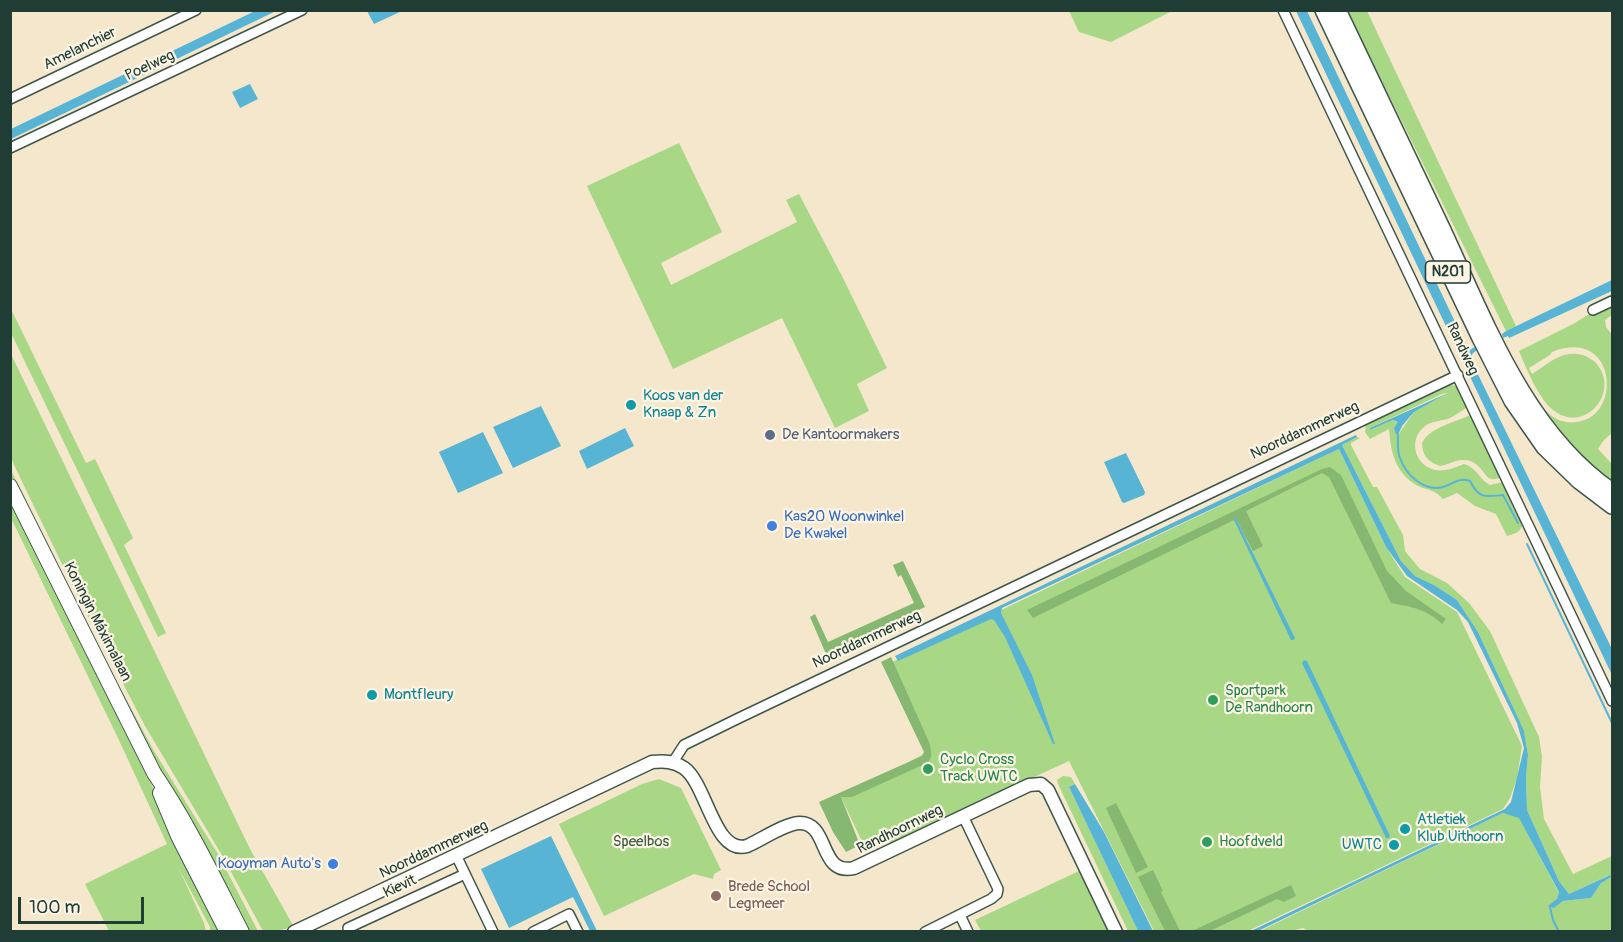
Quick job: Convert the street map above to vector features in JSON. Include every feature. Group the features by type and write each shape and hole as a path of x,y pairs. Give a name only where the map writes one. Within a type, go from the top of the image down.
{"highway":[{"name":"N201","path":"1323,10 1512,401 1544,447 1579,481 1612,506"},
{"name":"N201","path":"1338,10 1487,323 1524,394 1554,438 1612,491"}],"main road":[{"name":"Koningin Máximalaan","path":"10,486 154,773 178,836 227,932"},
{"name":"Koningin Máximalaan","path":"154,773 196,843 242,932"}],"street":[{"name":"Amelanchier","path":"10,99 196,10"},
{"name":"Poelweg","path":"10,148 302,10"},
{"name":"Randweg","path":"1283,10 1612,701"},
{"path":"1593,310 1612,301"},
{"name":"Noorddammerweg","path":"294,932 652,762 673,762 684,746 739,718 1458,375"},
{"name":"Randhoornweg","path":"673,762 685,768 693,777 728,843 743,847 795,824 805,824 816,831 831,862 842,869 854,868 1032,784 1044,785 1116,932"},
{"path":"925,932 998,894 998,889 963,816"},
{"path":"456,855 493,932"},
{"name":"Kievit","path":"348,928 465,874"},
{"path":"533,932 569,914 578,932"},
{"path":"960,915 968,932"}],"green space":[{"path":"1069,11 1172,11 1111,42 1079,32"},
{"path":"1347,11 1367,11 1516,326 1506,331"},
{"path":"679,143 722,232 661,263 671,285 797,222 786,200 799,194 887,368 857,384 869,411 835,428 782,318 673,369 587,186"},
{"path":"1612,305 1612,315 1605,320 1606,327 1612,335 1612,433 1598,449 1612,464 1612,482 1576,451 1544,409 1551,416 1568,422 1577,422 1592,416 1602,405 1606,391 1606,375 1601,361 1590,351 1574,347 1552,352 1529,368 1532,374 1556,358 1572,354 1583,355 1594,361 1602,372 1604,384 1597,406 1577,417 1565,417 1553,410 1543,399 1519,351 1594,311"},
{"path":"11,309 86,463 95,459 133,538 124,545 166,633 158,637 11,333"},
{"path":"10,352 250,849 294,927 263,931 223,857 145,726 78,597 11,457"},
{"path":"1447,384 1457,386 1502,477 1489,478 1470,461 1458,460 1440,466 1429,460 1425,454 1422,443 1426,438 1436,429 1470,415 1466,408 1450,418 1430,423 1419,432 1415,444 1418,456 1421,462 1432,469 1444,470 1464,464 1472,468 1490,485 1503,482 1521,517 1520,530 1507,536 1496,514 1475,506 1457,493 1443,499 1438,494 1410,481 1396,462 1389,429 1370,439 1365,432 1366,424","holes":["1448,393 1414,412 1398,435 1398,422 1393,420 1370,430 1370,428"]},
{"path":"1357,437 1360,438 1351,445 1373,487 1377,487 1403,535 1405,551 1420,569 1447,583 1469,603 1490,631 1539,737 1542,756 1540,787 1544,819 1573,874 1612,856 1612,931 1310,932 1303,928 1291,931 1258,932 1503,813 1519,817 1559,893 1554,908 1563,901 1591,898 1609,875 1569,894 1559,881 1527,810 1528,755 1524,732 1478,632 1457,600 1415,576 1401,561 1342,445"},
{"name":"Sportpark De Randhoorn","path":"1339,449 1386,547 1405,577 1457,612 1522,746 1517,778 1510,798 1503,809 1248,931 1154,931 1069,761 890,843 888,839 866,850 841,797 928,752 888,664"},
{"path":"1330,467 1341,475 1387,571 1406,591 1446,619 1442,624 1412,607 1391,603 1329,477 1322,473 1246,511 1263,546 1253,551 1235,517 1234,520 1033,618 1027,610 1322,469"},
{"path":"10,468 110,669 154,751 218,854 258,931 250,931 243,923 147,748 11,475"},
{"path":"10,496 141,760 170,828 220,931 210,931 178,867 206,931 109,931 85,884 167,844 11,518"},
{"path":"903,561 925,607 826,654 810,617 815,614 828,642 914,603 901,575 898,577 893,565"},
{"path":"891,657 929,742 931,756 927,763 852,797 841,797 860,845 846,852 833,832 819,802 922,756 924,752 881,662"},
{"path":"1063,776 1071,777 1075,784 1069,787 1138,931 1128,931 1058,784 1057,780"},
{"name":"Speelbos","path":"659,779 681,788 721,870 714,874 713,879 694,874 604,916 559,824 642,784"},
{"path":"1116,803 1148,867 1136,873 1106,808"},
{"path":"1153,870 1180,931 1165,931 1138,877"},
{"path":"1079,871 1108,931 981,931 975,920"},
{"path":"1291,885 1296,896 1284,902 1277,899 1210,931 1192,931"}],"water":[{"path":"255,11 276,11 11,139 11,129"},
{"path":"367,11 402,11 374,24"},
{"path":"1296,11 1307,11 1467,347 1471,349 1475,347 1477,350 1470,358 1612,649 1612,675"},
{"path":"250,84 258,99 240,108 232,92"},
{"path":"1612,280 1612,291 1509,338 1508,336 1503,338 1502,334 1506,331"},
{"path":"1448,393 1414,412 1402,426 1398,435 1394,428 1398,422 1393,420 1370,430 1370,428"},
{"path":"541,406 561,446 513,468 493,427"},
{"path":"625,428 634,446 587,469 579,451"},
{"path":"483,432 503,473 458,493 439,452"},
{"path":"1356,435 1357,437 1342,445 1401,561 1415,576 1457,600 1478,632 1524,731 1528,755 1527,810 1559,881 1569,894 1610,875 1611,877 1601,883 1591,898 1563,901 1554,908 1548,906 1557,899 1559,892 1519,818 1503,813 1258,931 1251,931 1505,809 1511,802 1524,748 1517,723 1468,622 1457,610 1407,576 1386,547 1339,449 1002,608 1001,613 1032,675 1055,744 1053,744 1005,637 994,620 991,619 898,661 895,656"},
{"path":"1126,453 1145,492 1144,495 1124,503 1104,462"},
{"path":"1235,517 1294,640 1291,640 1234,520"},
{"path":"1304,660 1307,661 1389,838 1386,838 1302,663"},
{"path":"1075,784 1104,832 1153,931 1138,931 1069,787"},
{"path":"551,836 597,931 590,931 573,897 509,928 481,869"}],"waterway":[{"path":"1398,435 1400,458 1411,476 1417,481 1436,488 1459,480 1470,481 1476,491 1483,496 1503,495 1518,523"},
{"path":"1527,544 1612,723"},
{"path":"1550,907 1559,932"}],"place":[{"name":"Koos van der Knaap & Zn","path":"631,405"},
{"name":"De Kantoormakers","path":"770,435"},
{"name":"Kas20 Woonwinkel De Kwakel","path":"772,526"},
{"name":"Montfleury","path":"372,695"},
{"name":"Sportpark De Randhoorn","path":"1213,700"},
{"name":"Cyclo Cross Track UWTC","path":"928,769"},
{"name":"Atletiek Klub Uithoorn","path":"1405,829"},
{"name":"Hoofdveld","path":"1207,842"},
{"name":"UWTC","path":"1394,845"},
{"name":"Kooyman Auto's","path":"333,864"},
{"name":"Brede School Legmeer","path":"716,896"}]}
